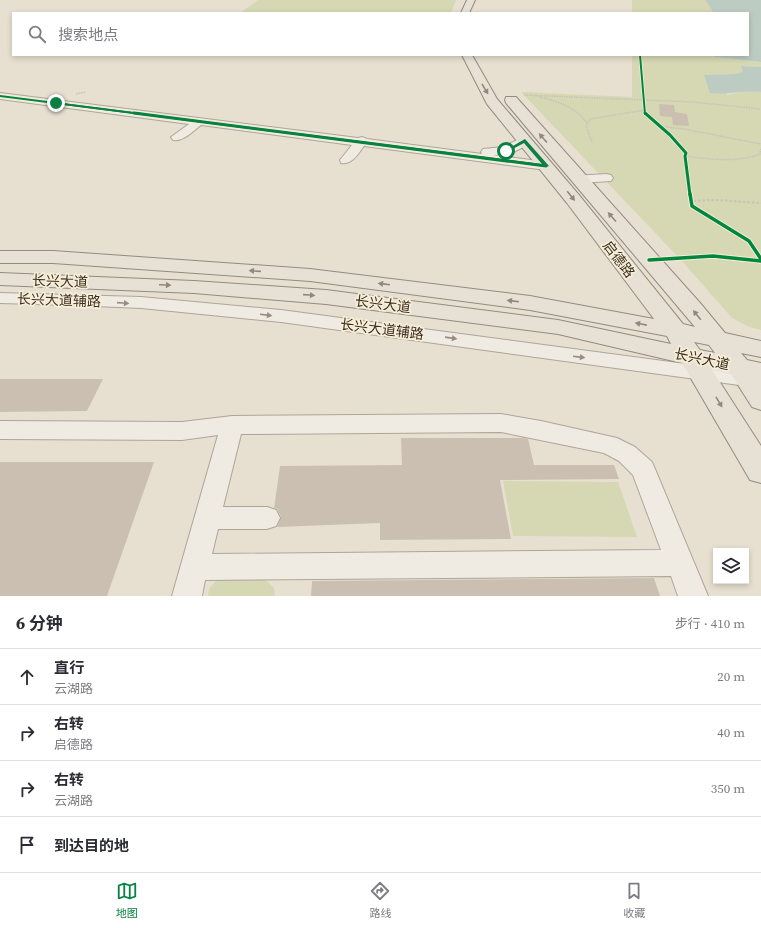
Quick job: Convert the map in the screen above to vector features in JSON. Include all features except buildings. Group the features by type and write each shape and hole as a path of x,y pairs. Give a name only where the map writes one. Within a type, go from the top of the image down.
{"main road":[{"path":"464,12 470,0"},
{"name":"启德路","path":"467,56 492,101 546,166 675,330 761,471"},
{"name":"启德路","path":"485,64 500,88 717,340 754,380"},
{"name":"长兴大道","path":"0,257 53,257 310,275 530,303 675,330 761,350"},
{"path":"628,272 658,270"},
{"name":"长兴大道","path":"0,279 194,287 326,296 558,327 754,380"}],"street":[{"path":"0,91 490,153 506,151 525,141"},
{"path":"0,96 546,166"},
{"path":"177,137 200,121"},
{"path":"346,160 362,142"},
{"path":"579,180 606,178"},
{"name":"长兴大道辅路","path":"0,298 78,300 214,309 388,329 571,356 696,365"},
{"path":"0,430 182,431 232,425 501,423 609,445 627,454 643,470 692,596"},
{"path":"187,596 232,425"},
{"path":"208,518 267,518"},
{"path":"194,567 679,563"}],"path":[{"path":"592,142 586,126 590,119 645,112 644,92"},
{"path":"524,95 706,103 761,109"},
{"path":"531,95 567,104 576,110 588,123"},
{"path":"653,122 664,130"},
{"path":"658,126 690,129 746,143 761,144"},
{"path":"682,149 686,153 686,162"},
{"path":"685,156 714,159 750,157 760,154 761,149"},
{"path":"691,201 716,200 761,203"}],"green space":[{"path":"258,0 456,0 451,12 241,12"},
{"path":"632,0 705,0 713,12 632,12"},
{"path":"632,56 714,56 761,62 761,67 742,66 743,72 723,74 727,95 746,91 761,92 761,330 749,327 732,318 682,261 521,92 632,97"},
{"path":"503,481 618,482 637,537 513,536"},
{"path":"218,578 265,579 274,588 275,596 208,596 209,589"}],"shaded area":[{"path":"705,0 761,0 761,62 714,57 749,56 749,12 713,12"},
{"path":"741,66 761,67 761,92 710,93 704,75 735,74 743,72"}],"cycle path":[{"path":"640,56 645,114 670,135 686,153 685,156 692,206 749,241 761,259"},
{"path":"0,96 546,166"},
{"path":"649,260 713,256 761,261"}],"route":[{"path":"56,103 546,166 525,141 506,151"}]}
